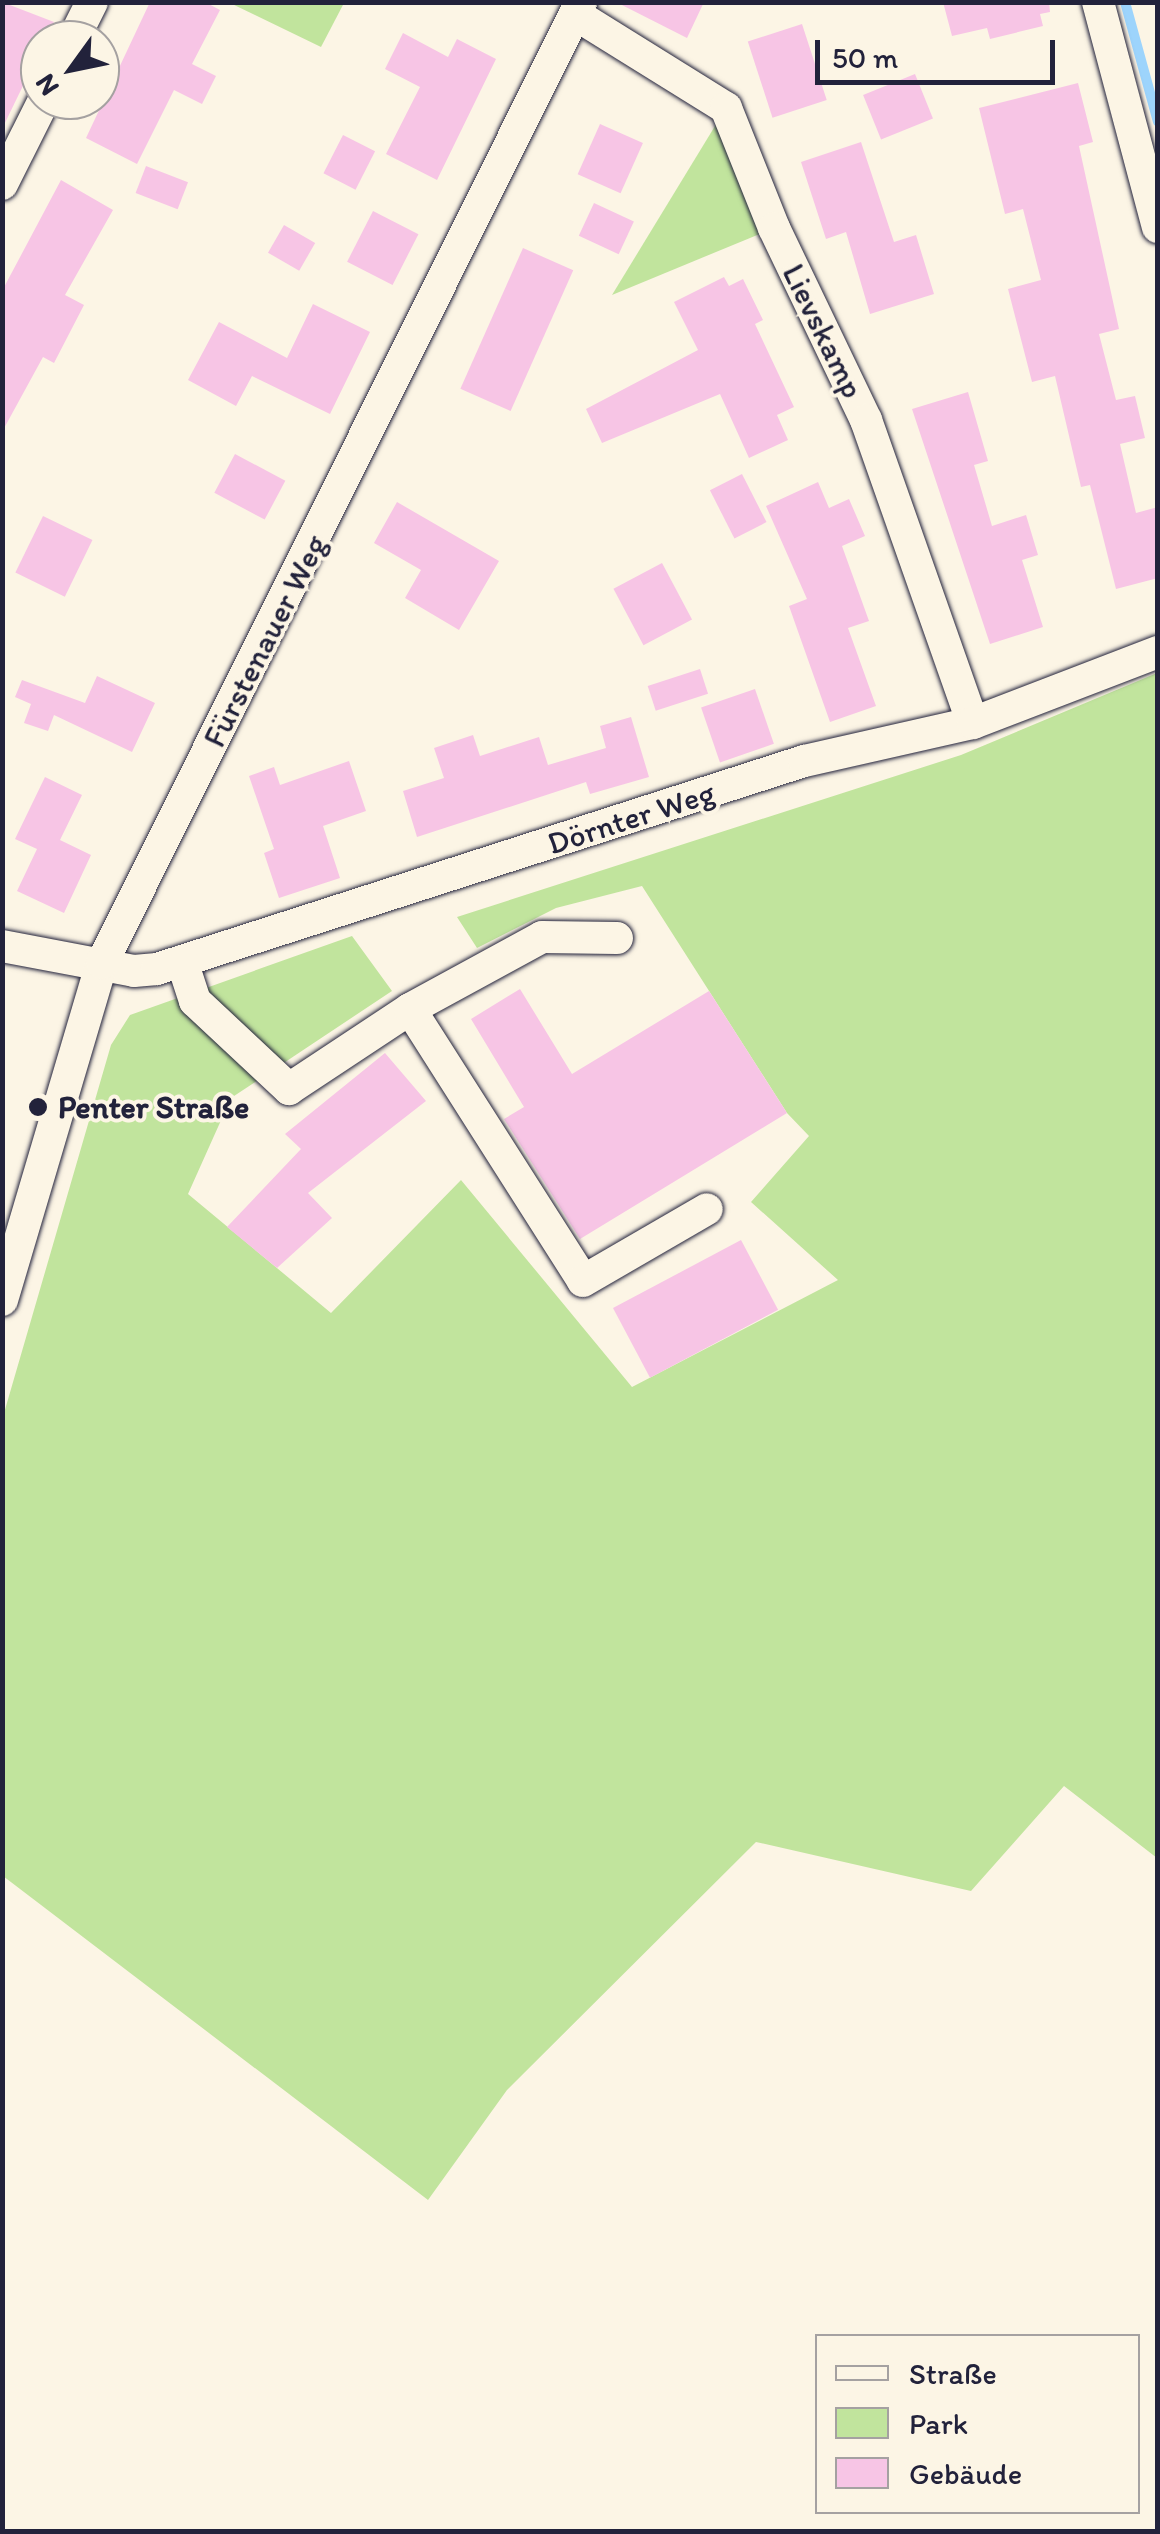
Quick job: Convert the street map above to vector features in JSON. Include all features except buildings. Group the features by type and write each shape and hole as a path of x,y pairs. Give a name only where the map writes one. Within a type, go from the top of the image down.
{"street":[{"path":"1098,2 1158,227"},
{"name":"Lievskamp","path":"578,8 726,108 774,228 866,420 974,723"},
{"name":"Fürstenauer Weg","path":"2,1300 102,963 578,8"},
{"path":"2,184 34,120"},
{"name":"Dörnter Weg","path":"102,963 134,971 182,961 804,761 974,723 1158,652"},
{"path":"182,961 195,1001 290,1088 410,1009 542,937 617,938"},
{"path":"2,946 102,963"},
{"path":"410,1009 583,1281 707,1209"}],"green space":[{"path":"230,3 344,3 321,47"},
{"path":"726,108 774,228 612,295"},
{"path":"1157,673 1157,1858 1064,1786 971,1891 756,1842 507,2090 428,2200 3,1876 2,1420 111,1045 130,1015 352,936 392,991 231,1098 188,1194 331,1313 461,1180 632,1387 838,1280 751,1202 809,1136 787,1113 642,886 556,908 477,948 457,917 961,755"}],"waterway":[{"path":"1125,2 1158,122"}],"place":[{"name":"Penter Straße","path":"38,1107"}]}
